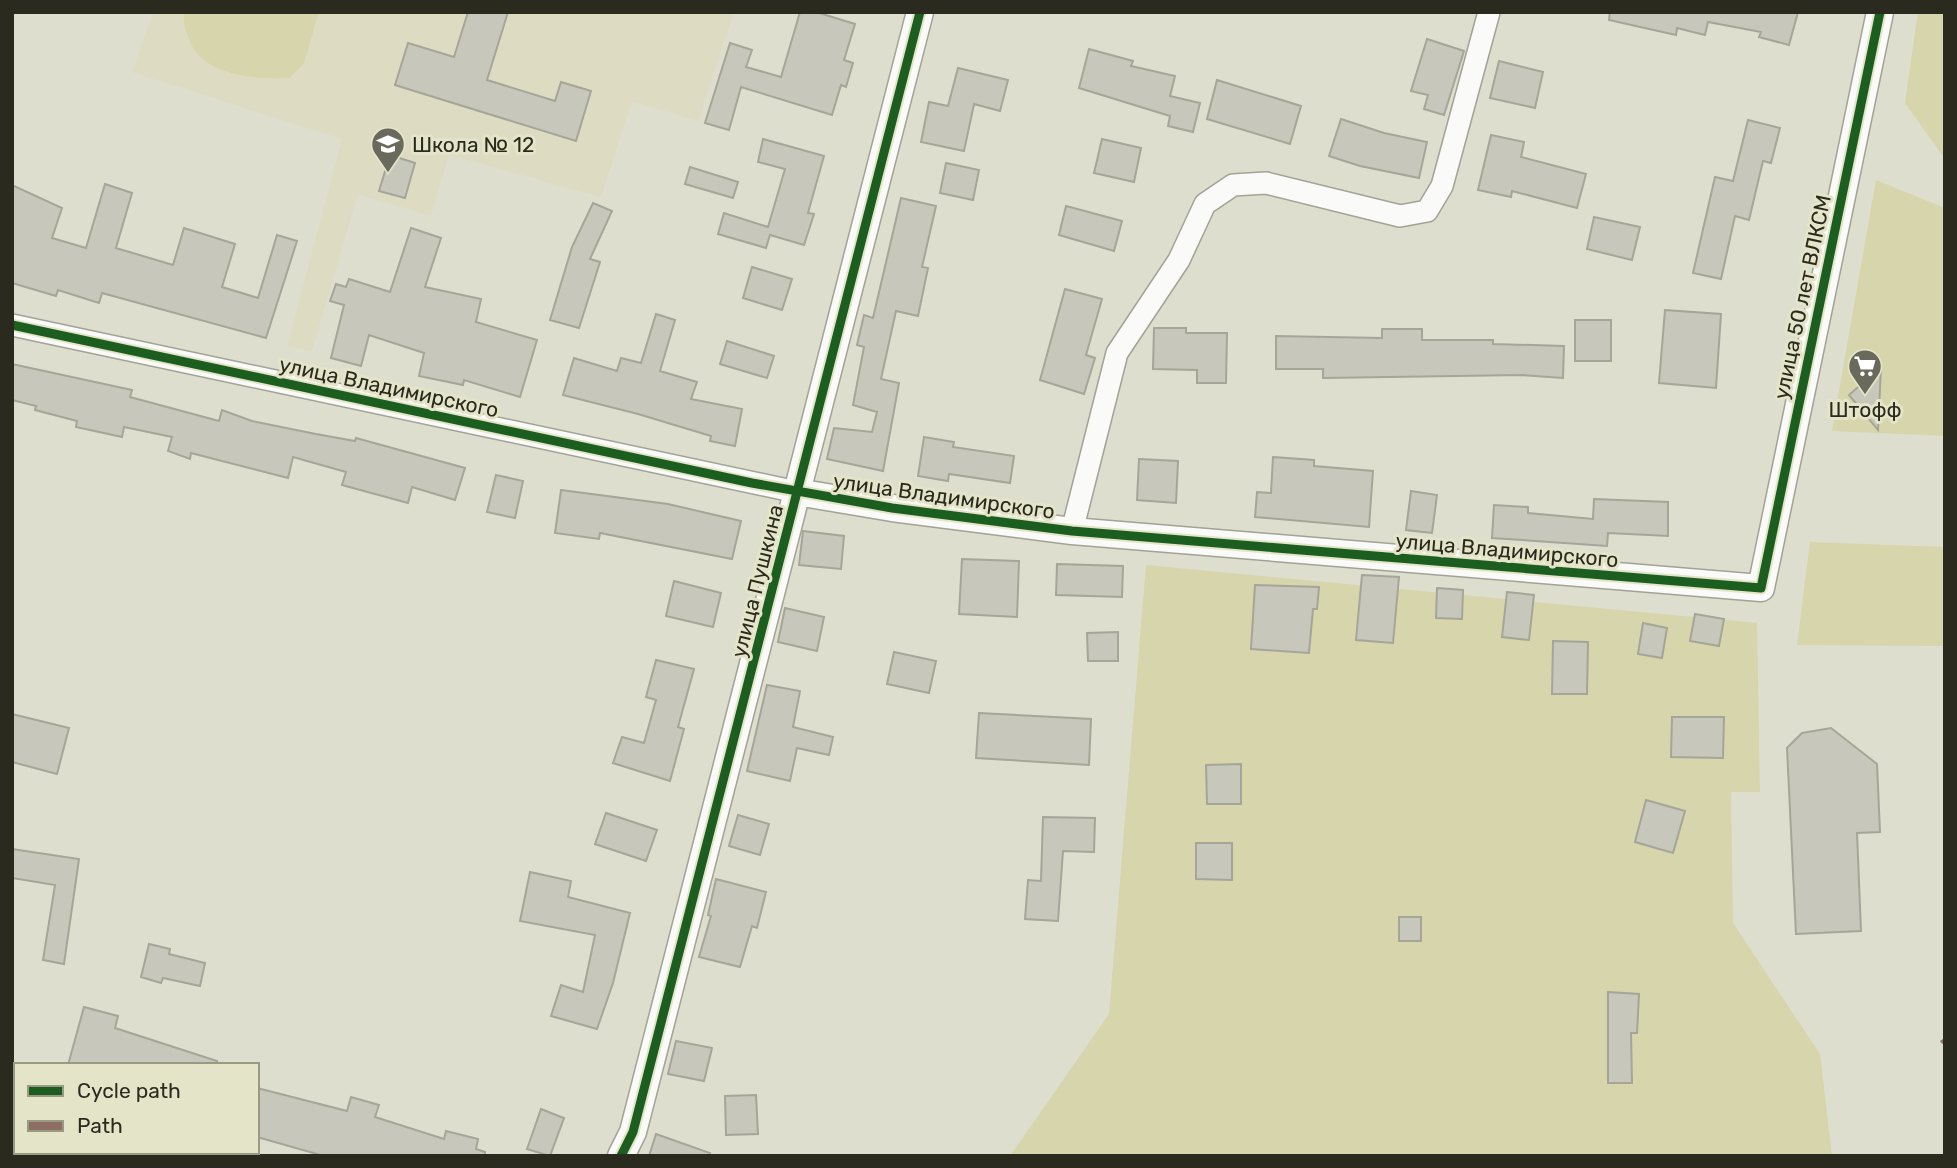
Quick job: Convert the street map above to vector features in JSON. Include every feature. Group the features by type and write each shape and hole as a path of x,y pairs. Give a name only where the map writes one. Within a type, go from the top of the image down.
{"street":[{"name":"улица Пушкина","path":"621,1156 633,1132 920,12"},
{"path":"1072,531 1117,353 1179,260 1205,204 1233,185 1266,183 1400,216 1427,211 1442,186 1489,12"},
{"name":"улица 50 лет ВЛКСМ","path":"1760,588 1880,12"},
{"name":"улица Владимирского","path":"12,325 797,492 892,508 1072,531 1760,588"}],"shaded area":[{"name":"Школа № 12","path":"153,12 734,12 698,121 632,101 601,197 449,155 431,216 358,194 312,351 287,346 342,139 132,72"},
{"path":"185,12 319,12 304,63 290,78 262,78 232,73 205,61 195,51 189,39 185,29"},
{"path":"1918,12 1945,12 1945,159 1905,103"},
{"path":"1876,180 1945,208 1945,436 1832,431"},
{"path":"1810,542 1945,547 1945,646 1797,645"},
{"path":"1146,565 1757,623 1760,792 1731,792 1733,923 1820,1054 1832,1156 1010,1156 1109,1014"}],"building":[{"path":"468,12 508,12 487,80 555,101 561,82 591,91 576,141 395,85 408,43 454,57"},
{"path":"800,12 816,12 855,24 844,60 853,63 846,87 841,85 832,115 741,87 729,130 705,123 730,43 752,50 746,67 781,77"},
{"path":"1610,12 1798,12 1789,45 1759,37 1761,32 1708,22 1705,35 1677,28 1676,35 1609,20"},
{"path":"1427,39 1464,51 1444,115 1424,109 1428,95 1411,91"},
{"path":"1089,49 1133,61 1131,66 1175,76 1170,96 1200,103 1193,132 1168,126 1170,116 1079,88"},
{"path":"1499,61 1543,72 1535,108 1490,98"},
{"path":"958,68 1008,80 1000,111 974,104 964,151 921,142 929,102 948,106"},
{"path":"1217,80 1301,106 1290,144 1207,119"},
{"path":"1341,119 1384,133 1427,142 1419,178 1360,166 1329,156"},
{"path":"1748,120 1780,128 1771,163 1763,161 1749,220 1735,216 1721,279 1693,273 1715,177 1733,181"},
{"path":"1491,135 1524,142 1521,157 1586,174 1577,208 1512,191 1511,197 1478,190"},
{"path":"763,139 824,156 808,213 814,214 804,245 770,235 766,248 718,234 724,213 768,227 785,169 758,162"},
{"path":"1102,139 1141,148 1134,182 1094,173"},
{"path":"390,155 415,163 405,198 379,191"},
{"path":"946,163 979,170 973,200 940,193"},
{"path":"690,167 738,182 733,198 685,184"},
{"path":"105,184 132,193 116,248 173,265 184,228 235,244 222,287 258,298 277,235 297,241 266,338 102,293 99,303 58,290 56,296 12,283 12,185 62,208 52,238 86,248"},
{"path":"901,198 936,206 922,267 928,268 918,316 896,311 881,379 899,383 883,471 827,459 834,428 872,432 877,412 853,405 864,347 857,345 864,315 873,318"},
{"path":"593,203 612,211 590,259 600,262 579,328 550,320 572,247"},
{"path":"1066,206 1122,221 1114,251 1059,235"},
{"path":"1594,217 1640,227 1632,260 1587,249"},
{"path":"411,228 441,238 425,287 481,299 476,322 537,340 520,397 464,380 463,385 419,376 424,353 369,335 361,366 331,358 344,305 330,301 336,284 346,287 349,279 390,292"},
{"path":"752,267 792,279 782,310 743,298"},
{"path":"1065,289 1102,299 1086,355 1095,358 1084,394 1040,380"},
{"path":"1665,310 1721,314 1716,388 1659,383"},
{"path":"656,314 675,320 660,371 697,382 691,399 742,409 735,446 710,441 711,436 638,414 563,395 574,358 617,371 621,358 641,363"},
{"path":"1575,320 1611,320 1611,361 1575,361"},
{"path":"1154,328 1186,328 1186,333 1227,333 1226,383 1197,383 1197,370 1153,369"},
{"path":"1382,329 1422,329 1422,340 1493,340 1493,344 1564,346 1563,378 1522,375 1323,378 1323,369 1276,369 1276,336 1382,338"},
{"path":"727,341 774,356 767,378 720,364"},
{"path":"12,364 132,390 130,397 219,421 222,410 252,421 355,441 356,438 465,468 455,500 412,487 408,503 342,485 346,472 293,457 288,478 191,453 190,459 168,451 172,437 124,427 122,437 76,427 77,421 35,410 36,406 12,400"},
{"path":"1881,367 1878,430 1849,395"},
{"path":"924,437 954,442 953,447 1014,456 1010,483 949,474 948,481 918,476"},
{"path":"1273,457 1314,460 1314,466 1373,471 1369,527 1255,517 1257,492 1271,493"},
{"path":"1139,459 1178,461 1176,503 1137,500"},
{"path":"496,475 523,481 515,518 487,512"},
{"path":"561,490 668,504 741,521 732,559 600,533 599,539 555,533"},
{"path":"1411,491 1437,495 1432,533 1406,530"},
{"path":"1594,499 1668,502 1668,536 1608,533 1607,546 1492,538 1494,505 1528,507 1528,513 1593,519"},
{"path":"803,531 844,536 841,569 799,565"},
{"path":"962,559 1019,561 1017,617 959,614"},
{"path":"1057,564 1123,566 1122,597 1056,595"},
{"path":"1362,575 1399,577 1393,643 1356,640"},
{"path":"674,581 721,593 713,627 666,616"},
{"path":"1255,585 1319,587 1317,609 1313,609 1309,653 1251,649"},
{"path":"1437,588 1463,590 1462,619 1436,618"},
{"path":"1507,592 1534,595 1529,640 1502,637"},
{"path":"785,608 824,617 817,651 778,642"},
{"path":"1695,614 1724,619 1719,646 1690,641"},
{"path":"1643,623 1667,628 1662,658 1638,654"},
{"path":"1118,632 1118,661 1088,661 1087,633"},
{"path":"1553,641 1588,642 1587,694 1552,694"},
{"path":"894,652 936,661 929,693 887,684"},
{"path":"656,660 694,669 678,727 684,729 670,781 613,763 622,737 644,743 656,700 646,697"},
{"path":"767,685 800,691 793,727 833,737 829,755 797,748 790,781 747,771"},
{"path":"979,713 1091,719 1089,765 976,758"},
{"path":"12,714 69,728 57,774 12,762"},
{"path":"1672,717 1724,717 1723,758 1671,757"},
{"path":"1831,728 1877,764 1880,832 1857,833 1861,931 1796,934 1787,748 1802,733"},
{"path":"1241,764 1241,804 1207,804 1206,765"},
{"path":"1646,800 1685,811 1673,853 1635,842"},
{"path":"606,813 657,830 646,861 595,844"},
{"path":"738,815 769,824 760,855 729,846"},
{"path":"1043,817 1095,818 1094,852 1063,851 1058,921 1025,919 1028,880 1041,881"},
{"path":"1196,843 1232,843 1232,880 1196,879"},
{"path":"12,849 79,859 64,964 43,960 55,885 12,878"},
{"path":"530,872 571,881 568,897 630,913 613,983 597,1029 551,1016 561,985 583,992 595,935 520,921"},
{"path":"716,879 766,892 757,928 752,926 740,967 699,957 711,916 708,915"},
{"path":"1399,917 1421,917 1421,941 1399,941"},
{"path":"149,944 170,949 169,954 205,963 200,986 163,978 161,983 141,977"},
{"path":"1608,992 1639,994 1637,1033 1631,1033 1632,1083 1608,1083"},
{"path":"84,1007 118,1016 115,1028 217,1061 217,1063 69,1063"},
{"path":"676,1041 712,1048 704,1081 668,1074"},
{"path":"259,1089 347,1111 351,1097 379,1105 375,1117 444,1139 446,1131 478,1139 476,1149 485,1152 485,1156 324,1156 259,1138"},
{"path":"756,1095 758,1134 726,1135 725,1096"},
{"path":"541,1109 564,1118 550,1156 527,1149"},
{"path":"656,1134 710,1153 709,1156 649,1156"}],"cycle path":[{"path":"621,1156 633,1132 920,12"},
{"path":"12,325 752,483 892,508 1072,531 1761,588 1880,12"}],"place":[{"name":"Школа № 12","path":"388,174"},
{"name":"Штофф","path":"1865,396"}]}
